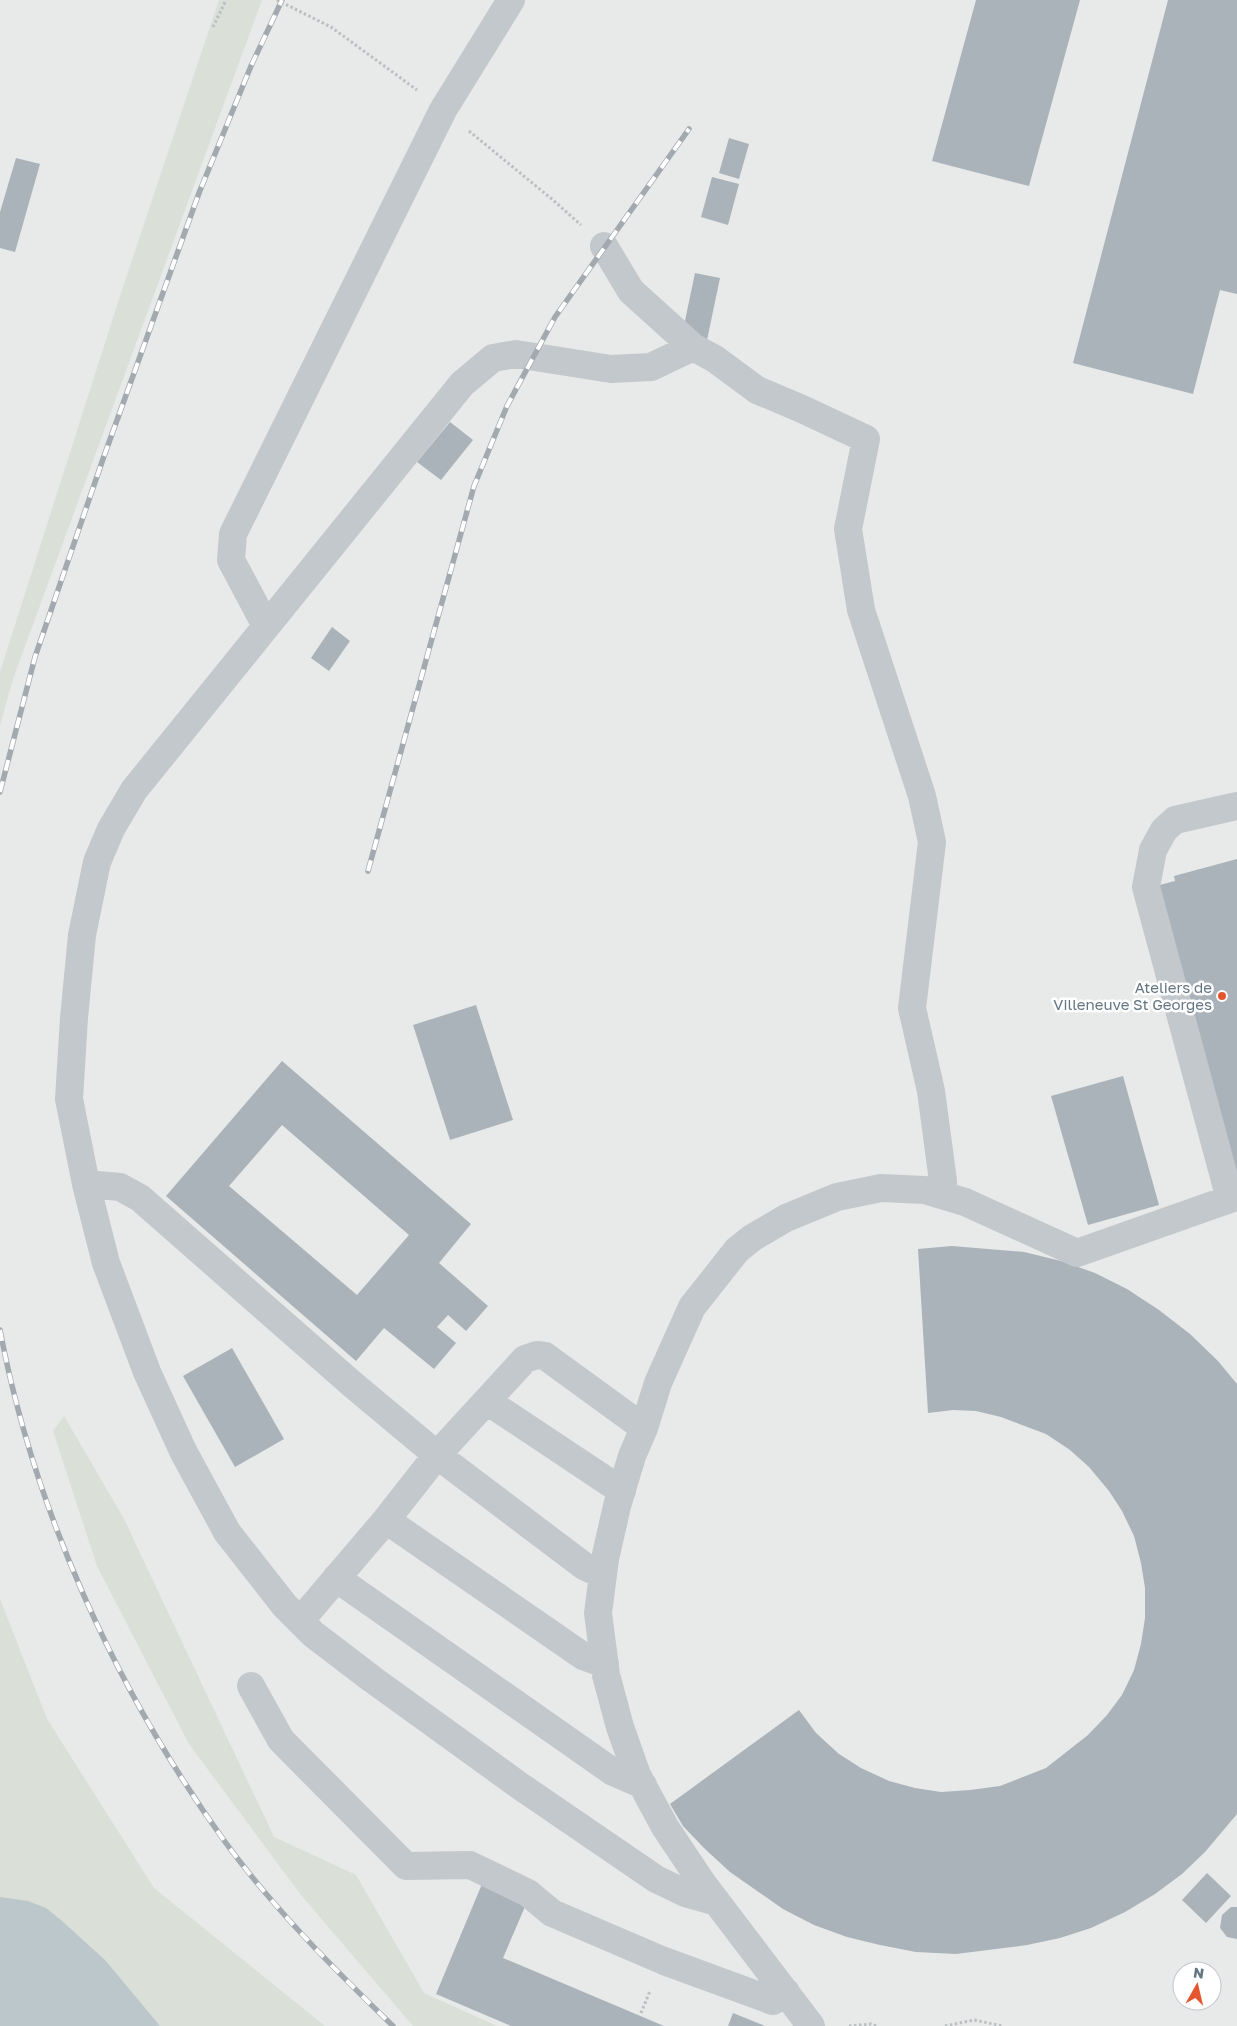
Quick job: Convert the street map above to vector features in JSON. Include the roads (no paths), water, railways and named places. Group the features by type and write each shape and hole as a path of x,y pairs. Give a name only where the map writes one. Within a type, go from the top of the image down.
{"street":[{"path":"266,626 231,560 233,534 443,110 511,0"},
{"path":"604,246 631,291 693,347 715,359 738,378 757,390 866,439 848,529 861,610 922,796 932,842 912,1008 931,1091 944,1196"},
{"path":"693,347 651,367 611,369 516,354 493,358 462,384 134,790 111,830 97,862 82,934 74,1018 70,1099 86,1184 106,1262 147,1372 183,1451 227,1532 285,1606 314,1634 520,1786 648,1873 685,1893 717,1902"},
{"path":"811,2026 717,1902 665,1827 637,1775 620,1727 605,1664 598,1613 604,1558 632,1456 644,1428 658,1383 692,1306 737,1250 752,1238 786,1218 837,1197 881,1188 925,1190 965,1202 1077,1253 1230,1199 1146,886 1153,850 1164,830 1175,820 1237,806"},
{"path":"86,1184 120,1187 140,1198 352,1384 437,1455 584,1566 603,1575"},
{"path":"300,1621 386,1520 437,1455 525,1359 537,1355 545,1356 644,1428"},
{"path":"487,1401 622,1491"},
{"path":"386,1520 584,1656 605,1664"},
{"path":"336,1578 613,1772 643,1785"},
{"path":"251,1686 281,1740 406,1866 470,1865 528,1893 552,1913 664,1960 773,2001 786,1992"}],"railway":[{"path":"0,792 35,657 103,459 199,193 251,66 282,0"},
{"path":"368,871 474,486 507,406 555,317 689,129"},
{"path":"0,1330 15,1397 34,1465 57,1531 84,1596 114,1660 148,1722 184,1782 223,1839 262,1889 304,1936 393,2026"}],"place":[{"name":"Ateliers de Villeneuve St Georges","path":"1222,996"}]}
